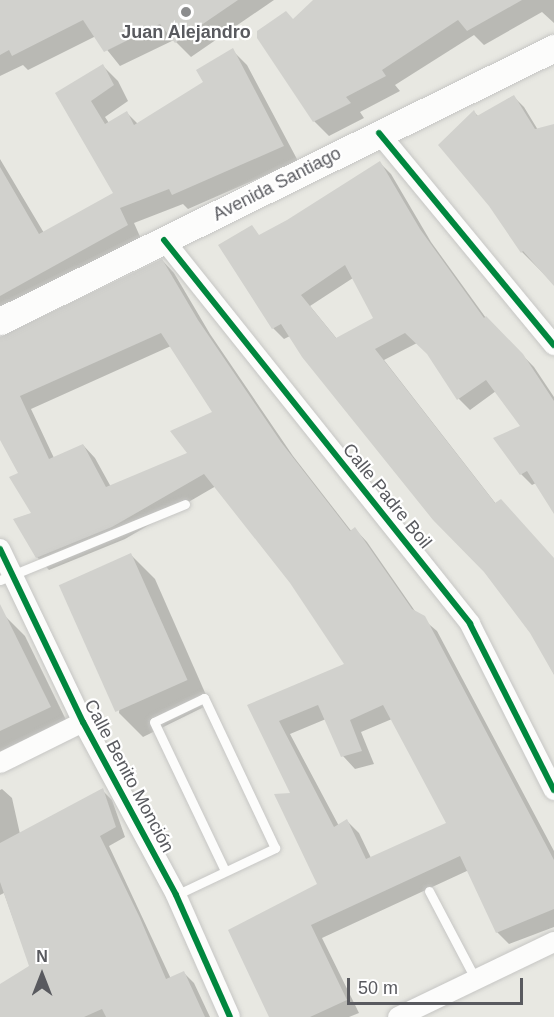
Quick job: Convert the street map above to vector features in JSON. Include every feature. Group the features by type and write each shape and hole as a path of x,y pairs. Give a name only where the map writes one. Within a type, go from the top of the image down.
{"main road":[{"name":"Avenida Santiago","path":"0,321 554,48"}],"street":[{"path":"380,133 554,345"},
{"name":"Calle Padre Boil","path":"164,240 470,624 554,790"},
{"name":"Calle Benito Monción","path":"0,549 6,578 176,895 230,1017"},
{"path":"0,763 83,722"},
{"path":"398,1017 554,942"}],"lane":[{"path":"6,578 185,504"},
{"path":"176,895 274,848 204,698 154,722 225,871"},
{"path":"429,891 476,980"}],"building":[{"path":"0,0 238,0 175,43 160,24 104,52 83,20 12,56 9,50 0,55"},
{"path":"313,0 522,0 467,31 458,20 382,70 386,76 346,97 351,103 313,122 257,38 257,31 286,11 293,19"},
{"path":"233,48 284,146 172,195 169,189 120,208 128,225 0,296 0,167 39,234 113,193 55,93 103,64 114,85 91,101 105,124 127,111 134,125 203,82 196,70"},
{"path":"514,95 535,129 554,124 554,286 523,251 521,253 489,206 438,145 474,110 477,116"},
{"path":"380,161 420,229 484,318 486,316 523,354 554,401 554,514 527,471 520,475 493,438 520,426 486,380 457,400 427,354 405,333 375,349 495,503 501,499 554,558 554,675 530,633 484,572 433,520 302,357 281,324 272,329 218,245 252,225 259,235 287,220","holes":["345,265 373,318 336,338 301,295"]},
{"path":"162,259 198,320 281,442 350,531 355,527 412,609 425,616 554,860 554,909 496,933 460,856 311,925 347,1000 310,1017 269,1017 228,930 317,884 274,794 290,793 247,705 344,664 290,583 204,474 112,527 36,558 13,519 31,513 9,477 18,473 0,440 0,337","holes":["161,333 212,412 170,431 187,453 106,487 83,444 49,459 20,396","318,705 341,757 362,751 350,720 383,705 446,823 366,859 347,819 334,827 279,721"]},
{"path":"131,553 188,680 115,712 59,585"},
{"path":"0,604 51,707 0,731"},
{"path":"103,788 116,827 100,836 140,918 166,979 184,971 205,1017 106,1017 102,1009 84,1017 0,1017 0,984 29,966 0,882 0,843"}],"cycle path":[{"path":"379,133 554,345"},
{"path":"164,240 470,624 554,790"},
{"path":"0,549 83,722 176,895 230,1017"}],"place":[{"name":"Juan Alejandro","path":"186,12"}]}
